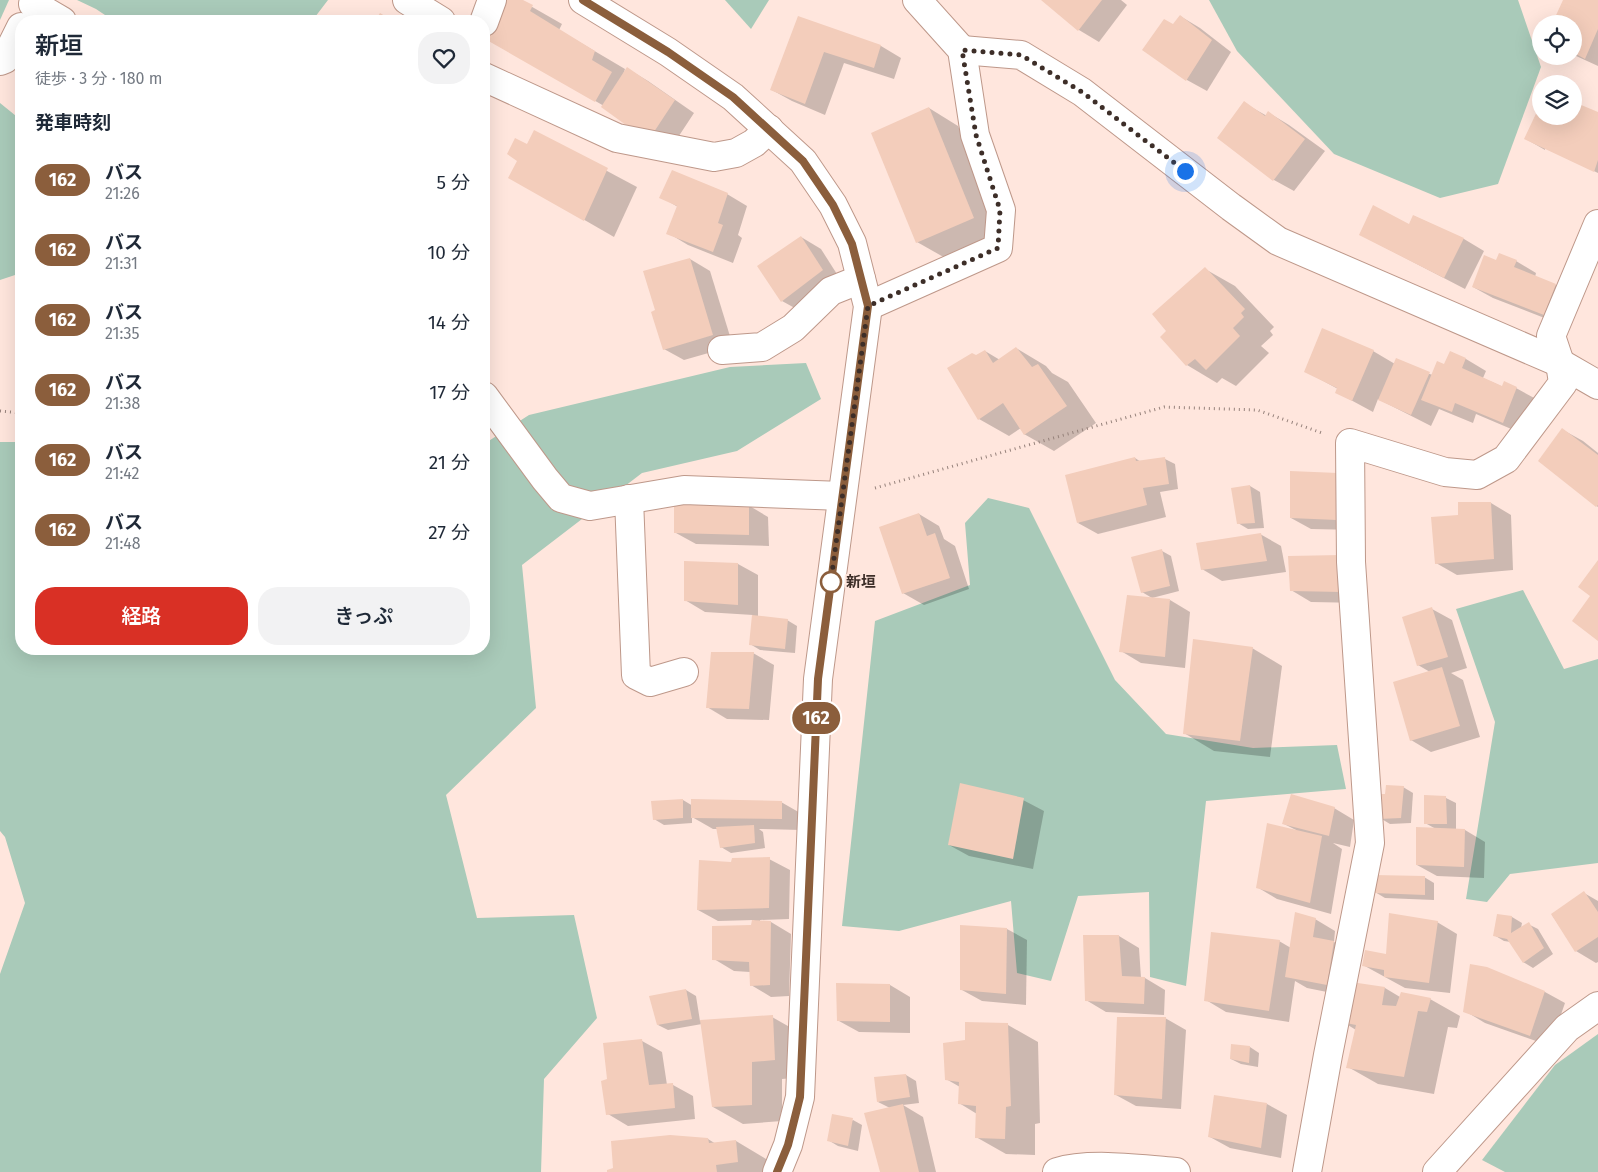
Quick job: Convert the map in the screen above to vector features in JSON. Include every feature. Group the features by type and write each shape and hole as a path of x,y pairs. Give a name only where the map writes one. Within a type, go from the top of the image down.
{"street":[{"path":"407,0 431,15"},
{"path":"487,15 492,0"},
{"path":"583,0 668,52 725,91 803,161 833,205 852,244 868,306 818,679 800,1097 788,1145 777,1172"},
{"path":"868,306 998,248 1000,210 976,135 962,50 917,0"},
{"path":"0,61 4,59 15,38"},
{"path":"962,50 1021,55 1082,92 1231,208 1278,241 1560,363 1598,385"},
{"path":"490,80 617,138 714,157 736,154 754,143 769,129"},
{"path":"1307,1172 1370,843 1350,562 1350,443 1445,472 1477,475 1506,459 1563,383 1560,363 1551,336 1598,224"},
{"path":"722,350 762,347 793,328 831,291 861,279"},
{"path":"490,404 545,480 561,498 590,506 684,490 842,496"},
{"path":"629,499 636,675 650,682 684,672"},
{"path":"1437,1172 1567,1028 1598,1006"},
{"path":"1057,1172 1068,1168 1127,1168 1176,1172"}],"path":[{"path":"872,488 1164,407 1257,410 1350,443"},
{"path":"0,411 15,412"}],"green space":[{"path":"0,0 9,0 0,20"},
{"path":"77,0 328,0 317,15 105,15"},
{"path":"725,0 769,0 751,29"},
{"path":"1209,0 1518,0 1532,41 1532,65 1540,65 1541,67 1538,75 1532,75 1532,91 1498,184 1440,198 1334,154 1237,51"},
{"path":"0,103 15,115 15,275 0,280"},
{"path":"806,363 821,399 737,451 642,473 522,565 536,708 446,795 477,918 574,915 597,1018 544,1079 541,1172 0,1172 0,974 25,903 5,837 0,831 0,442 15,442 15,655 490,655 490,440 529,415 730,367"},
{"path":"988,498 1029,508 1115,680 1166,734 1253,748 1337,745 1346,789 1206,801 1186,986 1150,977 1149,892 1078,896 1051,981 1017,973 1011,901 899,931 842,926 875,621 970,585 965,523"},
{"path":"1523,590 1564,669 1598,659 1598,863 1510,874 1487,902 1466,899 1495,722 1456,609"},
{"path":"1598,1034 1598,1172 1505,1172 1482,1160 1555,1065"}],"building":[{"path":"506,0 523,0 533,5 530,11 595,51 592,60 612,72 595,102 490,42 490,30"},
{"path":"1041,0 1102,0 1078,31"},
{"path":"1563,0 1598,0 1598,29 1585,59 1582,57 1582,15 1556,15"},
{"path":"1180,15 1212,40 1186,81 1142,50 1164,19 1173,24"},
{"path":"798,16 881,45 874,68 824,52 805,104 770,90"},
{"path":"627,67 675,100 648,141 601,107"},
{"path":"1244,101 1265,116 1268,111 1305,139 1273,181 1217,138"},
{"path":"1582,105 1598,112 1598,160 1594,172 1524,139 1532,122 1532,125 1582,125"},
{"path":"929,107 974,218 916,243 871,133"},
{"path":"534,130 608,168 584,221 508,178 517,161 507,154 515,138 527,144"},
{"path":"672,170 728,193 718,223 723,225 713,252 666,234 677,206 659,198"},
{"path":"1373,205 1409,224 1413,215 1464,238 1444,278 1359,235"},
{"path":"801,236 823,270 781,302 757,266"},
{"path":"1499,253 1517,260 1514,267 1556,284 1544,315 1472,287 1484,255 1496,260"},
{"path":"690,258 713,335 663,350 651,312 655,310 643,271"},
{"path":"1205,267 1245,309 1241,313 1244,317 1233,328 1240,336 1206,370 1195,359 1186,366 1160,337 1166,331 1152,314"},
{"path":"1322,328 1374,350 1352,401 1335,393 1337,388 1304,372"},
{"path":"1016,347 1032,367 1038,364 1067,406 1024,435 1003,403 978,420 947,368 972,353 976,355 985,350 993,363"},
{"path":"1450,351 1466,358 1462,368 1502,386 1504,381 1517,387 1503,423 1455,403 1452,412 1421,400 1437,361 1444,364"},
{"path":"1396,358 1430,372 1411,415 1378,400"},
{"path":"1562,428 1598,455 1598,505 1596,507 1538,461"},
{"path":"1135,457 1136,461 1165,457 1169,484 1143,488 1147,505 1077,523 1065,475"},
{"path":"1290,471 1338,473 1337,520 1290,518"},
{"path":"1250,485 1255,523 1237,524 1231,488"},
{"path":"1458,502 1491,502 1494,559 1435,564 1431,517 1458,515"},
{"path":"699,503 749,504 749,535 674,533 674,506"},
{"path":"919,513 927,536 935,533 950,578 902,594 879,527"},
{"path":"1261,533 1267,561 1201,570 1196,543"},
{"path":"1162,549 1170,586 1141,593 1131,557"},
{"path":"1341,555 1342,592 1290,591 1288,556"},
{"path":"1598,560 1598,641 1572,621 1590,596 1578,587"},
{"path":"684,561 738,563 738,605 684,601"},
{"path":"1127,595 1170,599 1165,657 1119,652"},
{"path":"1432,607 1448,657 1417,666 1402,617"},
{"path":"752,615 788,619 785,649 749,645"},
{"path":"1193,639 1253,647 1240,741 1183,734"},
{"path":"711,652 754,652 749,709 706,708"},
{"path":"1442,667 1460,726 1410,741 1393,682"},
{"path":"960,783 1024,798 1013,859 948,845"},
{"path":"1386,785 1404,786 1401,818 1379,819 1379,794 1385,794"},
{"path":"1291,794 1335,807 1329,836 1282,824"},
{"path":"1424,795 1446,796 1447,824 1424,824"},
{"path":"683,799 683,818 653,820 651,801"},
{"path":"691,799 782,801 782,819 691,818"},
{"path":"1267,823 1322,836 1310,903 1256,888"},
{"path":"754,825 755,843 720,848 716,827"},
{"path":"1416,827 1465,829 1464,867 1416,865"},
{"path":"770,857 769,908 697,910 699,860 731,862 732,858"},
{"path":"1374,875 1425,876 1425,895 1374,893"},
{"path":"1584,891 1598,912 1598,937 1575,952 1551,914"},
{"path":"1295,912 1316,918 1313,937 1334,941 1327,985 1285,977"},
{"path":"1389,913 1438,921 1429,983 1384,977 1384,970 1362,966 1365,950 1386,954"},
{"path":"1497,914 1512,916 1511,933 1529,922 1544,948 1523,963 1507,939 1493,936"},
{"path":"752,920 771,921 770,985 750,986 749,962 712,960 712,926 751,925"},
{"path":"960,925 1007,928 1006,994 960,990"},
{"path":"1211,932 1280,940 1269,1011 1204,1001"},
{"path":"1083,935 1119,935 1122,976 1145,977 1144,1004 1085,1001"},
{"path":"1470,964 1487,967 1545,991 1530,1036 1463,1012"},
{"path":"1351,982 1385,987 1382,1005 1396,1006 1401,992 1431,998 1427,1012 1418,1011 1404,1077 1346,1068 1356,1025 1341,1022"},
{"path":"836,983 890,984 890,1022 837,1021"},
{"path":"686,989 692,1019 657,1025 649,996"},
{"path":"773,1015 775,1060 752,1062 752,1105 712,1107 700,1020"},
{"path":"1117,1017 1166,1017 1162,1099 1114,1095"},
{"path":"965,1022 1008,1023 1011,1106 1006,1107 1005,1139 975,1138 976,1106 958,1104 959,1082 945,1080 943,1043 965,1040"},
{"path":"642,1039 649,1085 673,1083 675,1108 606,1115 601,1081 607,1079 603,1043"},
{"path":"1231,1044 1250,1046 1249,1063 1230,1059"},
{"path":"906,1074 910,1097 877,1102 874,1077"},
{"path":"1214,1095 1267,1103 1261,1148 1208,1137"},
{"path":"903,1104 919,1172 880,1172 864,1113"},
{"path":"832,1114 853,1118 848,1146 827,1141"},
{"path":"670,1135 708,1138 709,1143 736,1140 738,1162 716,1165 717,1172 607,1172 607,1170 613,1168 611,1141"}],"bus line":[{"name":"162","path":"583,0 668,52 733,97 803,161 833,205 852,244 868,306 818,679 800,1097 788,1145 777,1172"}],"place":[{"name":"新垣","path":"831,582"}],"route":[{"path":"831,582 830,588 868,306 998,248 1000,210 976,135 962,50 1021,55 1082,92 1185,171"}]}
